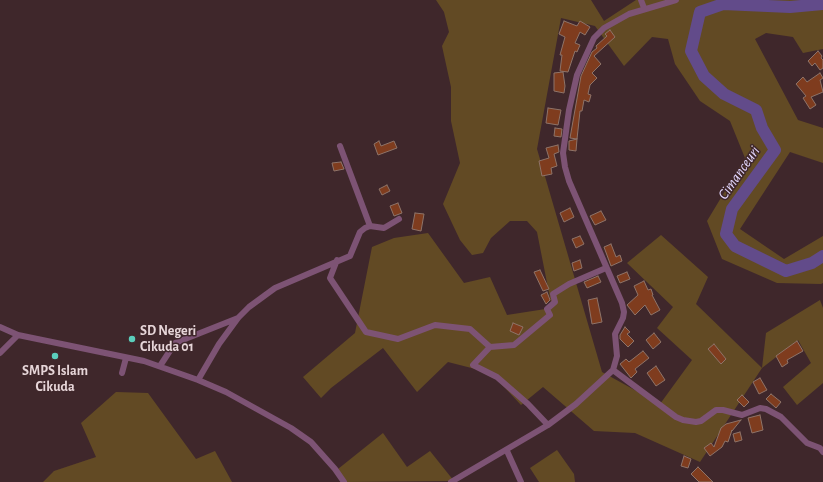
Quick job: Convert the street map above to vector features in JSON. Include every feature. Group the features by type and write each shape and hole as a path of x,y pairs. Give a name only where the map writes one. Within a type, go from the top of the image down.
{"street":[{"path":"641,0 644,8"},
{"path":"453,481 507,451 548,425 576,404 613,370 618,356 615,334 623,318 624,312 622,303 569,181 565,168 564,153 569,110 577,75 587,50 594,38 604,28 617,20 644,8 676,0"},
{"path":"340,146 370,226"},
{"path":"198,380 219,344 238,318 249,307 275,288 350,256 360,232 370,226 384,228 399,219"},
{"path":"338,260 330,278 366,332 398,339 435,325 470,329 490,347"},
{"path":"548,425 528,404 497,377 473,365 490,347 514,345 550,315 547,309 554,302 553,294 569,284 606,268"},
{"path":"160,366 170,348 175,343 238,318"},
{"path":"0,327 18,336 144,361 198,380 226,392 306,438 335,469 344,482"},
{"path":"0,353 18,336"},
{"path":"122,373 126,358"},
{"path":"613,370 676,417 683,420 701,421 716,410 723,410 742,415 760,408 766,409 781,417 807,443 820,448 823,452"},
{"path":"507,451 521,482"}],"shaded area":[{"path":"436,0 591,0 604,21 636,0 823,0 823,49 803,53 793,37 766,33 755,39 798,120 823,128 823,163 790,152 740,229 784,259 823,236 823,283 821,284 777,283 722,259 707,221 745,158 730,121 700,101 675,64 668,39 652,37 624,66 595,26 561,18 537,149 602,372 660,404 692,360 657,328 673,307 627,263 661,235 708,277 696,304 762,368 700,462 635,433 594,431 543,387 521,405 491,373 448,362 417,392 383,348 331,388 321,398 303,377 355,333 372,247 394,238 428,233 464,283 490,277 507,315 552,308 537,232 527,221 510,221 491,238 483,253 472,255 460,240 443,204 460,163 451,121 451,87 442,46 449,32 444,12"},
{"path":"820,300 823,308 823,383 797,405 783,387 811,363 798,340 762,368 766,333"},
{"path":"116,392 148,393 196,459 215,451 232,482 43,482 54,471 96,457 81,423"},
{"path":"383,433 407,467 430,451 454,481 344,482 338,469"},
{"path":"557,450 574,474 575,482 539,482 530,468"}],"building":[{"path":"564,21 577,26 580,21 590,27 585,35 580,32 575,43 580,45 577,52 575,51 568,72 560,71 562,55 560,55 565,37 559,34"},
{"path":"610,30 615,37 594,56 601,64 592,73 597,78 590,85 588,94 591,95 589,102 584,100 582,111 580,111 577,139 570,138 581,76 592,52 607,36 605,34"},
{"path":"818,51 823,60 823,68 820,70 815,63 812,66 808,61"},
{"path":"563,72 565,86 564,93 554,91 554,73"},
{"path":"820,73 823,78 820,80 823,92 811,97 816,105 810,109 803,98 806,96 796,84 803,77 807,82"},
{"path":"548,108 561,110 558,125 546,123"},
{"path":"555,128 562,129 561,137 554,136"},
{"path":"577,139 576,151 569,150 569,141"},
{"path":"379,141 381,146 394,141 397,148 378,155 374,144"},
{"path":"558,145 559,152 554,154 557,166 551,168 552,174 542,176 539,161 549,158 546,148"},
{"path":"341,162 344,169 334,171 332,163"},
{"path":"387,185 390,191 382,195 379,189"},
{"path":"398,203 402,213 394,216 390,206"},
{"path":"570,208 574,217 564,222 560,213"},
{"path":"601,211 606,220 595,225 590,216"},
{"path":"415,213 424,214 421,231 412,229"},
{"path":"580,236 584,244 576,248 572,239"},
{"path":"611,244 616,257 620,255 622,261 611,266 604,247"},
{"path":"580,260 582,268 574,271 572,263"},
{"path":"540,270 549,289 543,291 534,272"},
{"path":"627,272 630,279 620,283 617,276"},
{"path":"598,276 601,282 587,288 584,282"},
{"path":"644,281 648,290 651,289 652,295 660,310 651,315 645,305 635,315 627,305 638,295 634,286"},
{"path":"547,292 550,300 546,304 541,295"},
{"path":"597,298 602,322 592,324 588,300"},
{"path":"513,323 523,327 519,335 510,331"},
{"path":"625,327 630,332 627,334 634,341 628,347 620,339 620,335"},
{"path":"654,333 661,342 653,349 646,340"},
{"path":"797,341 803,351 787,360 788,363 782,367 776,356"},
{"path":"714,344 726,359 721,364 708,349"},
{"path":"643,351 649,358 635,369 637,372 631,378 620,364 626,359 629,362"},
{"path":"656,366 665,380 656,386 647,373"},
{"path":"760,378 767,390 759,394 753,382"},
{"path":"771,394 781,402 776,408 766,399"},
{"path":"742,395 749,402 744,407 737,400"},
{"path":"760,415 763,430 752,433 748,418"},
{"path":"741,420 732,430 728,442 725,441 722,447 710,456 704,448 711,443 714,447 721,428 726,424"},
{"path":"740,432 742,440 735,442 733,434"},
{"path":"684,456 691,459 688,468 681,466"},
{"path":"698,467 713,482 699,482 691,474"}],"waterway":[{"name":"Cimanceuri","path":"823,4 790,7 723,4 700,12 691,51 704,76 724,94 756,110 762,128 775,150 732,209 726,234 735,246 786,271 812,263 823,256"}],"place":[{"name":"SD Negeri Cikuda 01","path":"132,339"},
{"name":"SMPS Islam Cikuda","path":"55,356"}]}
